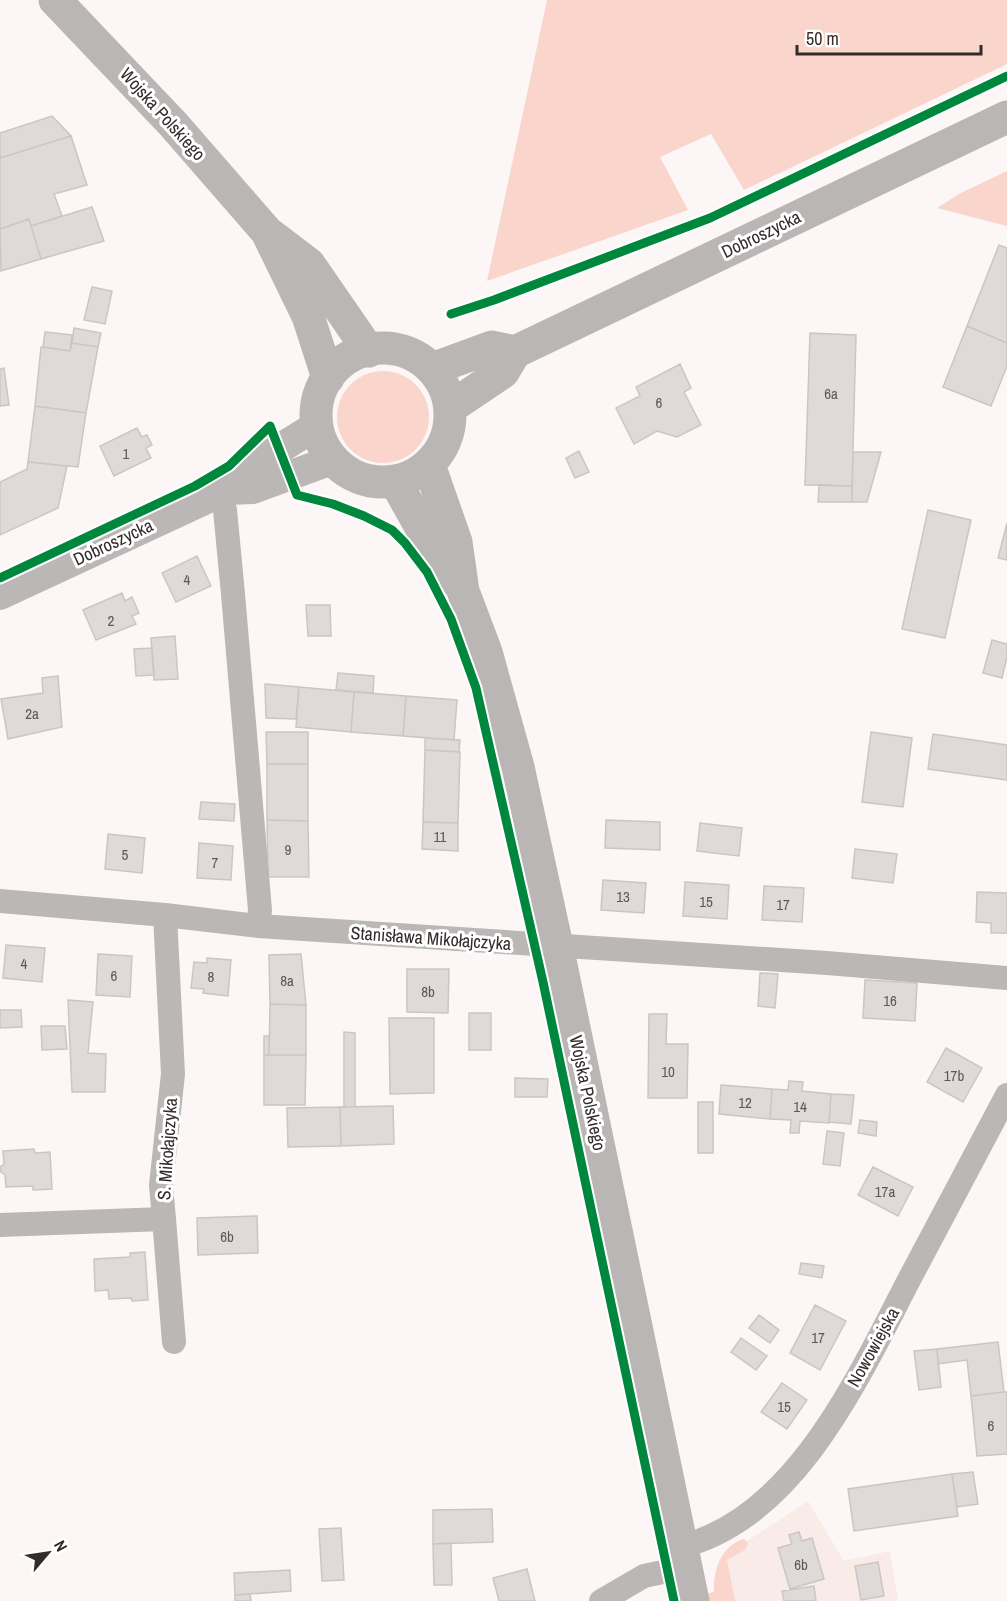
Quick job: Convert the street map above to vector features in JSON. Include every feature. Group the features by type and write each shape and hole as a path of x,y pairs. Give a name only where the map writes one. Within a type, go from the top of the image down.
{"main road":[{"name":"Wojska Polskiego","path":"55,0 173,124 267,232 309,264 369,351"},
{"name":"Dobroszycka","path":"451,407 503,372 515,352 1007,117"},
{"name":"Wojska Polskiego","path":"267,232 308,316 328,378"},
{"path":"432,369 492,347 515,352"},
{"path":"396,350 414,357 432,369 445,387 451,407 449,430 443,447 429,465 413,475 395,481 376,481 345,470 332,460 325,451 316,426 317,406 321,389 342,363 354,355 369,351 396,350"},
{"name":"Wojska Polskiego","path":"429,465 456,542 463,591 486,652 504,715 557,945 693,1601"},
{"name":"Wojska Polskiego","path":"395,481 436,554 463,591"}],"street":[{"name":"Dobroszycka","path":"0,595 222,491 245,470 316,426"},
{"name":"Dobroszycka","path":"222,491 253,489 332,460"},
{"path":"222,491 260,910 258,926"},
{"name":"Stanisława Mikołajczyka","path":"0,901 165,915 258,926 827,963 1007,978"},
{"name":"S. Mikołajczyka","path":"0,1225 164,1219 161,1185 173,1074 165,915"},
{"name":"Nowowiejska","path":"601,1601 684,1557 704,1541 741,1518 782,1485 819,1439 879,1338 1007,1095"},
{"path":"164,1219 174,1342"}],"shaded area":[{"path":"547,0 1007,0 1007,64 744,190 711,134 660,157 688,210 487,281"},
{"path":"1007,171 1007,226 937,208 959,194"},
{"path":"383,371 401,374 416,384 426,399 429,417 426,435 416,450 401,460 383,463 365,460 350,450 340,435 337,417 340,399 350,384 365,374"},
{"path":"808,1501 844,1561 890,1551 898,1601 732,1601 726,1555"},
{"path":"744,1539 748,1543 745,1550 727,1560 735,1601 707,1601 706,1594 714,1592 717,1568 724,1553 736,1542"}],"building":[{"path":"52,116 71,136 0,158 0,133"},
{"path":"71,136 87,185 54,194 62,216 31,226 29,219 0,229 0,158"},
{"path":"92,207 104,241 41,259 31,226"},
{"path":"29,219 41,259 1,271 0,229"},
{"path":"999,245 1007,248 1007,343 967,326"},
{"path":"92,287 112,291 105,324 84,320"},
{"path":"967,326 1007,343 1007,366 991,406 943,387"},
{"path":"74,328 101,333 98,347 72,343"},
{"path":"45,332 72,335 70,351 43,347"},
{"path":"810,333 856,335 852,486 805,485"},
{"path":"72,343 98,347 86,413 35,406 41,347 70,351"},
{"path":"680,364 691,388 684,392 701,425 677,437 657,431 634,444 616,408 640,396 636,387"},
{"path":"4,368 9,405 0,406 0,369"},
{"path":"35,406 86,413 78,467 28,462"},
{"path":"137,428 142,437 147,435 152,445 146,448 151,458 114,476 100,446"},
{"path":"579,451 589,472 575,478 566,458"},
{"path":"853,452 881,452 867,502 852,502"},
{"path":"28,462 67,466 58,508 0,535 0,482 27,469"},
{"path":"819,485 852,486 852,502 818,502"},
{"path":"928,510 971,520 945,638 902,629"},
{"path":"1007,523 1007,560 998,558"},
{"path":"197,556 211,586 176,602 162,573"},
{"path":"122,593 125,601 132,597 139,613 132,616 136,624 96,640 83,610"},
{"path":"306,605 330,605 331,636 308,636"},
{"path":"175,636 178,679 154,680 151,638"},
{"path":"992,640 1007,644 1007,657 1002,678 983,673"},
{"path":"152,648 154,675 136,676 134,649"},
{"path":"338,673 374,676 373,693 336,690"},
{"path":"58,676 62,727 8,739 1,699 43,693 42,678"},
{"path":"265,684 299,687 296,719 266,718"},
{"path":"299,687 354,692 351,732 296,727"},
{"path":"354,692 406,696 403,736 351,732"},
{"path":"406,696 457,700 454,740 403,736"},
{"path":"266,732 308,732 308,764 267,764"},
{"path":"871,732 912,738 903,807 862,802"},
{"path":"933,734 1007,745 1007,780 928,769"},
{"path":"425,738 460,740 459,752 425,750"},
{"path":"425,750 460,752 458,823 423,822"},
{"path":"267,764 308,764 308,821 267,820"},
{"path":"201,802 235,804 234,821 199,819"},
{"path":"267,820 308,821 309,877 268,877"},
{"path":"606,820 660,822 660,850 605,848"},
{"path":"423,822 458,823 458,851 422,849"},
{"path":"700,823 742,828 739,856 697,851"},
{"path":"108,834 145,838 142,873 105,869"},
{"path":"199,843 233,846 231,880 197,878"},
{"path":"855,849 897,854 893,883 852,878"},
{"path":"603,880 646,883 644,913 601,910"},
{"path":"685,882 729,885 727,919 683,916"},
{"path":"764,886 804,888 802,922 762,920"},
{"path":"977,892 1007,893 1007,933 991,933 991,923 976,922"},
{"path":"6,945 45,948 42,982 3,978"},
{"path":"98,954 132,956 130,997 96,995"},
{"path":"301,954 306,1005 270,1004 269,955"},
{"path":"207,958 231,960 228,996 203,993 204,989 191,988 194,962 207,963"},
{"path":"407,969 449,969 448,1013 407,1012"},
{"path":"760,973 778,974 775,1008 758,1006"},
{"path":"865,980 917,983 915,1021 863,1018"},
{"path":"68,1000 93,1002 88,1053 106,1054 105,1092 72,1092"},
{"path":"270,1004 306,1005 306,1055 269,1055"},
{"path":"0,1010 21,1010 22,1027 0,1028"},
{"path":"469,1013 491,1013 491,1050 469,1050"},
{"path":"649,1014 667,1014 666,1044 688,1044 687,1098 648,1098"},
{"path":"389,1018 434,1018 434,1093 390,1094"},
{"path":"41,1026 65,1026 67,1049 42,1050"},
{"path":"344,1032 355,1033 355,1107 344,1107"},
{"path":"264,1036 269,1036 269,1055 264,1055"},
{"path":"946,1048 982,1068 963,1102 927,1082"},
{"path":"264,1055 306,1055 305,1105 264,1105"},
{"path":"515,1078 548,1079 547,1097 515,1097"},
{"path":"789,1081 803,1082 802,1091 831,1094 829,1123 800,1121 799,1133 790,1133 791,1120 770,1119 772,1089 788,1090"},
{"path":"721,1085 772,1089 770,1119 719,1114"},
{"path":"831,1094 854,1095 851,1124 829,1122"},
{"path":"698,1102 713,1102 713,1153 698,1153"},
{"path":"393,1106 394,1144 341,1146 340,1107"},
{"path":"340,1107 341,1146 288,1147 287,1108"},
{"path":"860,1120 877,1122 876,1136 858,1133"},
{"path":"827,1131 844,1133 840,1166 823,1164"},
{"path":"34,1149 35,1153 50,1152 52,1189 33,1190 33,1186 6,1187 5,1175 1,1172 0,1167 4,1164 3,1151"},
{"path":"873,1167 913,1187 898,1216 858,1195"},
{"path":"257,1216 258,1253 198,1255 197,1218"},
{"path":"145,1252 148,1300 109,1299 108,1290 95,1291 94,1259 130,1257 130,1253"},
{"path":"801,1263 824,1266 822,1278 799,1274"},
{"path":"815,1305 846,1321 820,1370 790,1353"},
{"path":"759,1315 779,1330 770,1343 749,1328"},
{"path":"741,1338 767,1356 756,1370 731,1352"},
{"path":"998,1342 1004,1392 971,1396 967,1360 938,1364 937,1349"},
{"path":"937,1349 941,1387 919,1390 914,1351"},
{"path":"782,1383 807,1400 787,1429 761,1412"},
{"path":"1007,1392 1007,1454 977,1456 971,1396"},
{"path":"973,1472 978,1504 957,1507 952,1474"},
{"path":"952,1474 958,1516 854,1531 848,1489"},
{"path":"492,1509 493,1542 433,1544 433,1510"},
{"path":"341,1528 344,1580 322,1581 319,1529"},
{"path":"799,1532 802,1541 812,1538 824,1579 790,1589 778,1548 792,1544 789,1535"},
{"path":"451,1543 452,1585 434,1585 433,1544"},
{"path":"878,1562 884,1596 861,1600 855,1566"},
{"path":"527,1569 535,1601 499,1601 493,1578"},
{"path":"290,1570 291,1591 235,1595 234,1573"},
{"path":"814,1586 816,1601 784,1601 782,1591"},
{"path":"250,1594 251,1601 235,1601 235,1595"}],"cycle path":[{"path":"451,314 494,300 710,218 1007,76"},
{"path":"0,578 195,486 229,466 270,426 297,495 333,504 392,530 427,572 451,619 476,688 543,982 674,1601"}]}
